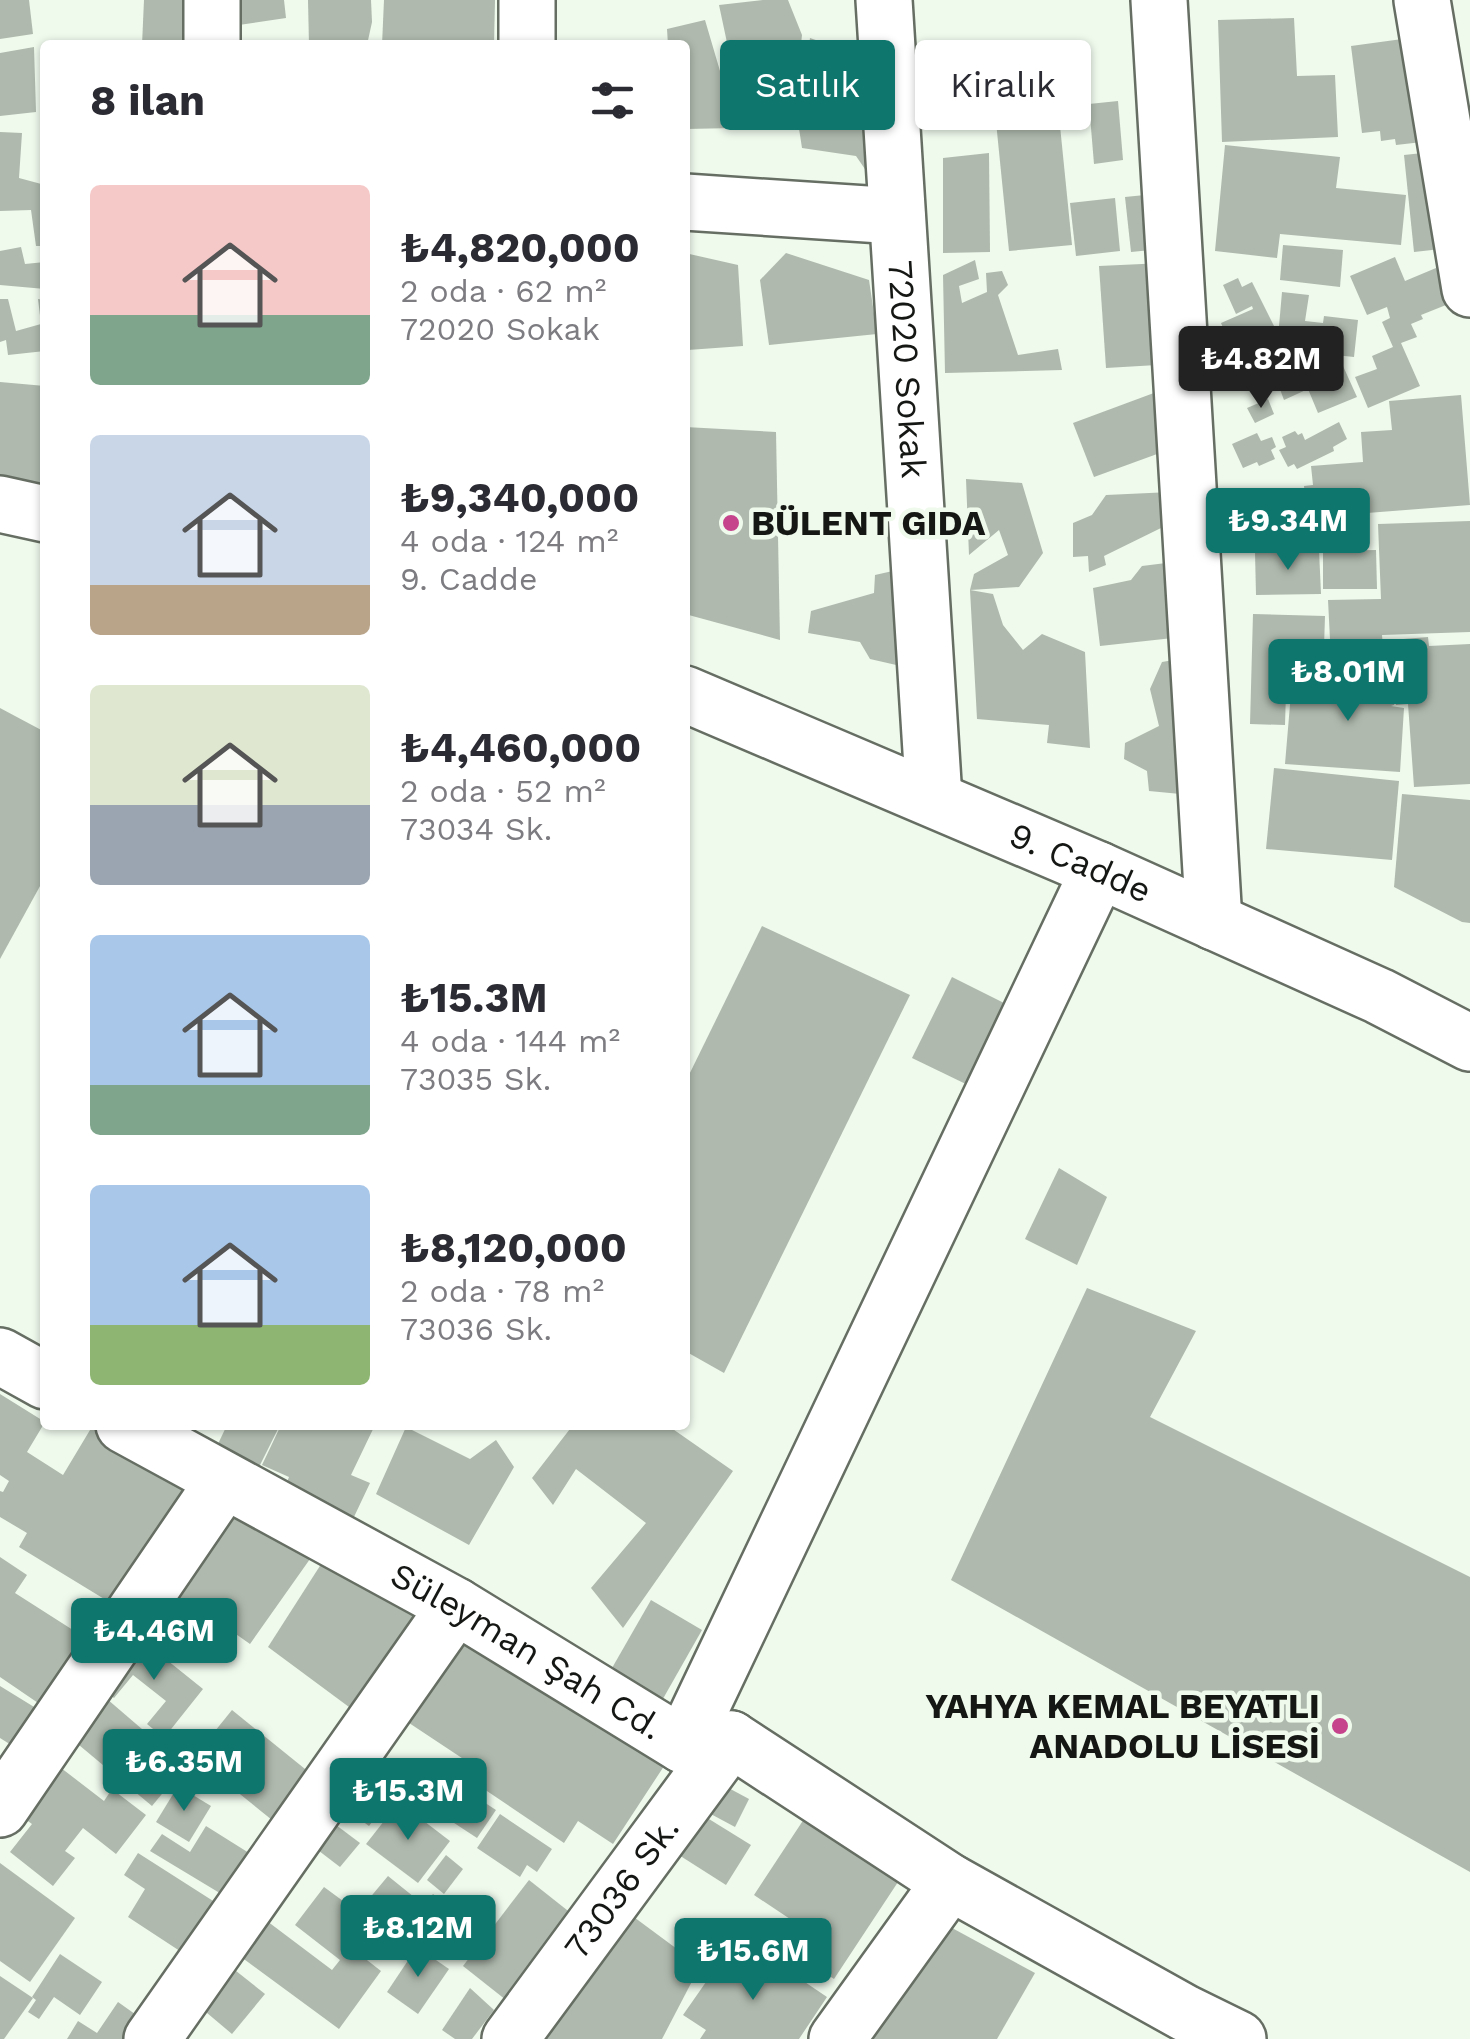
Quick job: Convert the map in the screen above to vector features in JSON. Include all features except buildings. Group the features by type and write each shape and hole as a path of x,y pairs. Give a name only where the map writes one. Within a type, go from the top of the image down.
{"street":[{"path":"212,0 212,40"},
{"path":"527,0 527,40"},
{"name":"72020 Sokak","path":"884,0 934,799"},
{"path":"1158,0 1214,922"},
{"path":"1422,0 1470,288"},
{"path":"690,202 897,216"},
{"path":"0,504 40,513"},
{"name":"9. Cadde","path":"690,696 1099,870 1379,996 1470,1043"},
{"name":"73036 Sk.","path":"510,2039 707,1742 1099,870"},
{"path":"0,1356 40,1378"},
{"name":"Süleyman Şah Cd.","path":"133,1430 707,1742 950,1882 1176,2026 1238,2039"},
{"path":"0,1809 224,1481"},
{"path":"152,2039 456,1606"},
{"path":"837,2039 950,1882"}],"place":[{"name":"BÜLENT GIDA","path":"731,523"},
{"name":"YAHYA KEMAL BEYATLI ANADOLU LİSESİ","path":"1340,1726"}]}
